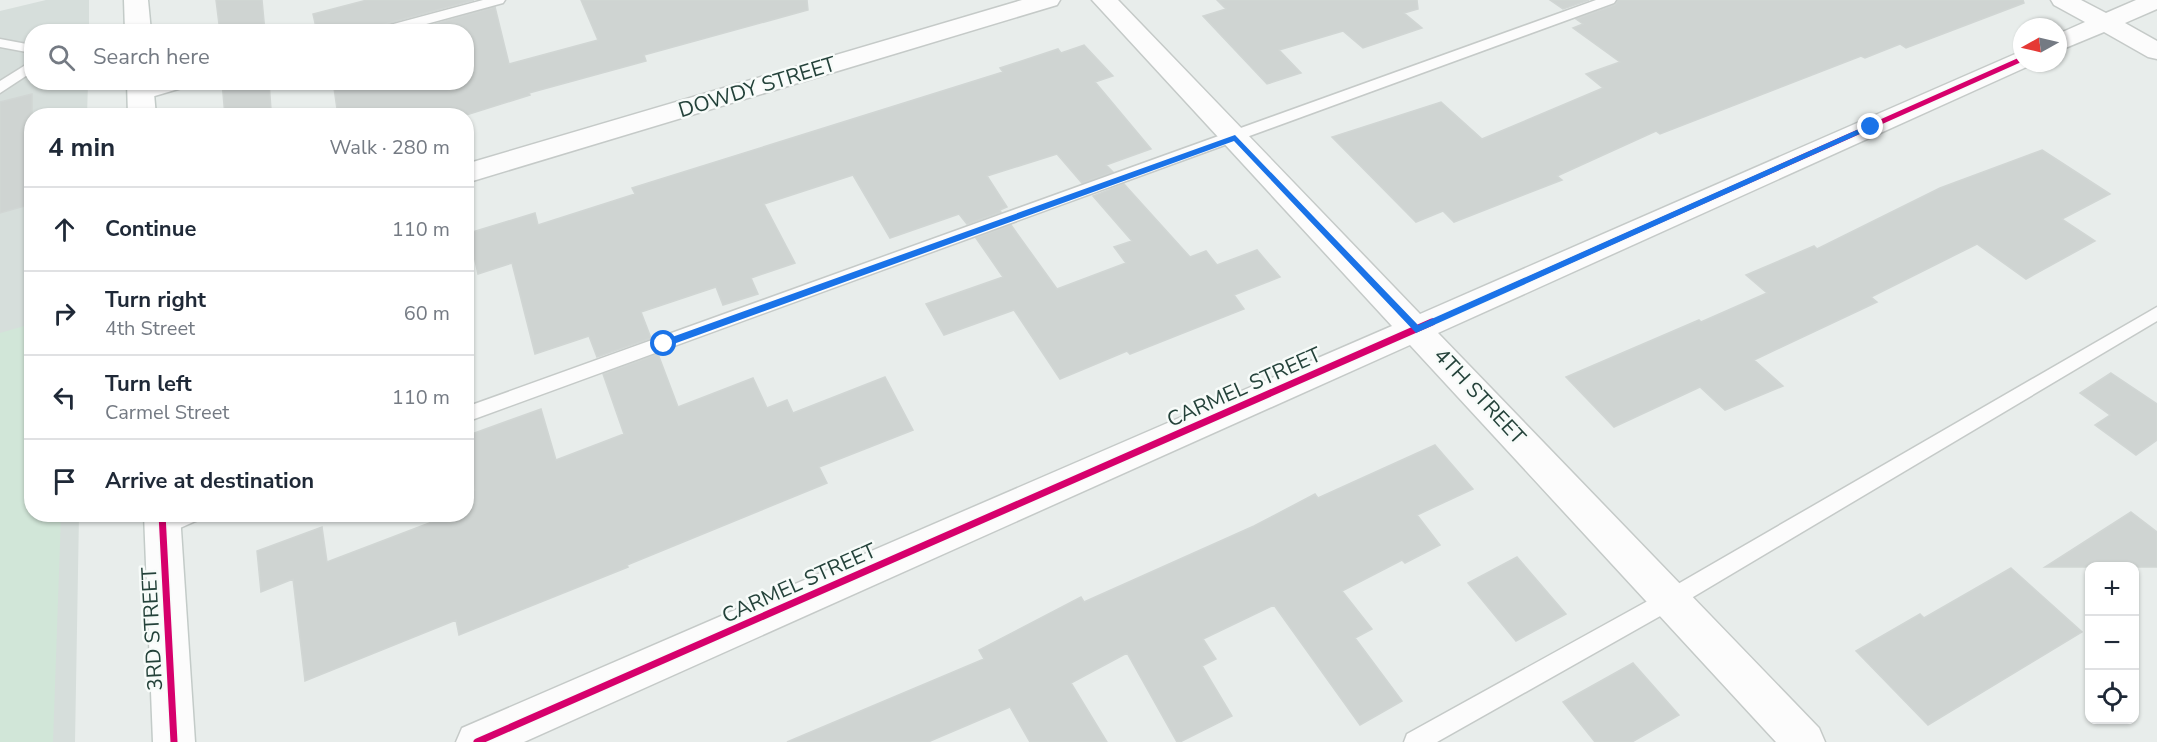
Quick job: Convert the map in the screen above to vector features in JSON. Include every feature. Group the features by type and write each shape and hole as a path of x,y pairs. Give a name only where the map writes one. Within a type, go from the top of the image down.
{"street":[{"path":"136,0 138,24"},
{"name":"DOWDY STREET","path":"474,172 1048,0"},
{"name":"4TH STREET","path":"1104,0 1804,742"},
{"path":"2063,0 2157,51"},
{"path":"2067,39 2157,0"},
{"name":"CARMEL STREET","path":"477,742 1416,329 2013,63"},
{"name":"3RD STREET","path":"172,522 174,742"}],"lane":[{"path":"410,24 498,0"},
{"path":"474,412 1609,0"},
{"path":"0,43 24,48"},
{"path":"0,88 24,71"},
{"path":"141,98 164,90"},
{"path":"1415,742 1671,599 2157,313"}],"shaded area":[{"path":"46,0 89,0 89,24 24,24 24,90 88,90 87,108 24,108 24,522 79,522 75,742 0,742 0,11"}],"green space":[{"path":"24,326 24,522 61,522 53,742 0,742 0,333"}],"building":[{"path":"216,0 262,0 264,24 219,24"},
{"path":"367,0 474,0 385,24 315,24 313,14"},
{"path":"581,0 807,0 808,10 644,55 646,61 529,93 530,95 474,113 474,108 337,108 334,90 474,90 474,24 435,24 495,7 509,64 598,40"},
{"path":"1217,0 1417,0 1418,9 1404,13 1422,28 1363,48 1343,31 1279,50 1301,73 1267,84 1203,16 1226,9"},
{"path":"1550,0 1589,0 1563,9"},
{"path":"1618,0 2023,0 2024,3 1906,48 1900,44 1865,58 1861,56 1660,134 1656,131 1557,176 1562,180 1454,222 1443,211 1416,222 1332,137 1441,102 1482,139 1603,88 1586,74 1620,62 1573,28 1583,24 1576,19 1615,5"},
{"path":"1084,45 1113,76 1095,82 1151,149 1106,165 1113,172 1082,183 1057,154 987,176 1007,207 1000,210 1001,212 967,224 959,214 890,238 853,175 764,204 795,263 751,278 758,294 723,305 716,287 641,312 651,338 597,357 589,336 535,354 512,263 478,274 474,256 474,231 535,213 538,225 635,194 632,188 1003,72 1000,68 1058,49 1061,53"},
{"path":"223,90 270,90 271,108 224,108"},
{"path":"32,94 32,108 24,108 24,206 0,213 0,102"},
{"path":"2042,150 2110,194 2062,219 2095,241 2026,279 1977,244 1871,297 1877,302 1754,360 1783,386 1725,410 1700,387 1614,427 1566,377 1767,293 1746,275 1814,246 1817,249 1940,188"},
{"path":"1124,184 1190,257 1206,251 1217,265 1257,250 1280,277 1234,295 1244,309 1130,354 1127,351 1060,379 1014,310 944,335 926,304 1003,277 976,238 1011,225 1057,289 1126,263 1114,247 1132,241 1093,196"},
{"path":"658,354 678,407 753,378 767,408 787,400 793,413 885,377 913,430 819,467 827,483 627,565 628,567 459,635 456,620 305,681 293,579 261,592 257,551 322,527 327,562 432,522 474,522 474,433 541,409 556,460 624,434 603,374"},
{"path":"2111,373 2157,404 2157,440 2136,455 2095,425 2110,415 2080,393"},
{"path":"1435,445 1473,489 1417,515 1440,545 1405,563 1402,560 1342,591 1372,629 1355,638 1402,701 1360,725 1274,605 1203,639 1216,659 1202,666 1232,716 1180,742 1177,742 1127,653 1071,683 1107,742 1030,742 1010,707 928,742 787,742 984,659 979,650 1081,597 1084,602 1254,526 1315,494 1318,498"},
{"path":"2131,512 2157,532 2157,567 2139,567 2139,562 2085,562 2085,567 2045,567"},
{"path":"1517,557 1566,614 1516,641 1468,583"},
{"path":"2011,568 2082,632 1928,725 1856,651 1920,614 1924,618"},
{"path":"1633,663 1679,715 1632,742 1595,742 1563,702"}],"cycle path":[{"path":"477,742 1416,329 2013,63"},
{"path":"162,522 174,742"}],"route":[{"path":"664,344 1235,137 1416,329 1871,127"}]}
